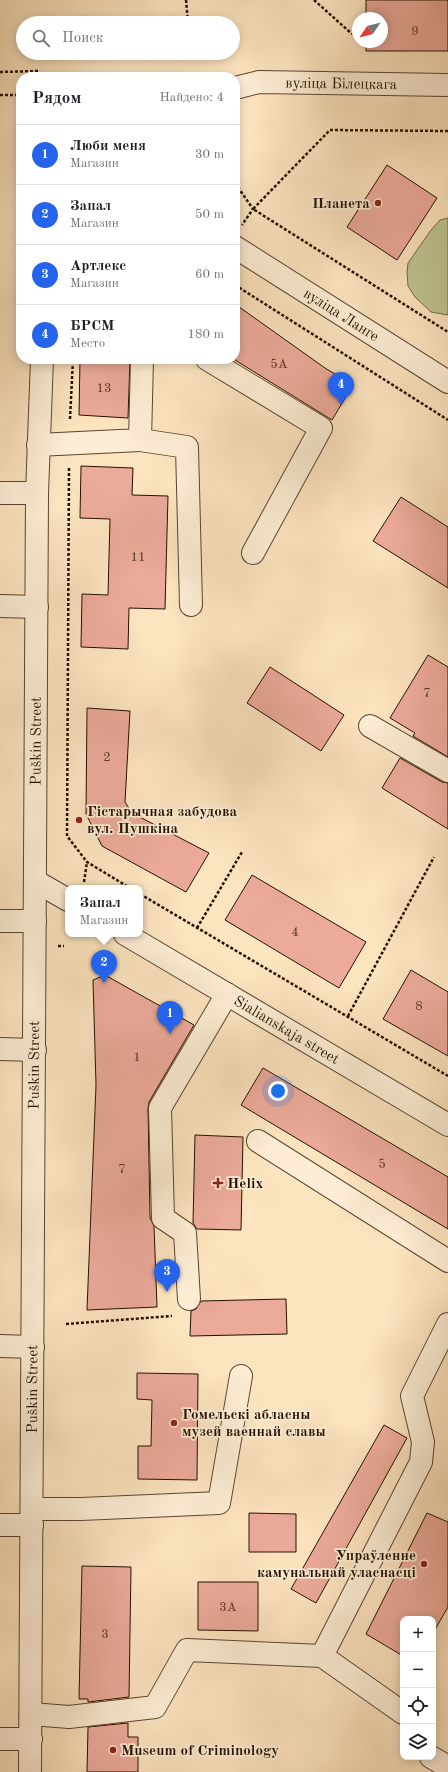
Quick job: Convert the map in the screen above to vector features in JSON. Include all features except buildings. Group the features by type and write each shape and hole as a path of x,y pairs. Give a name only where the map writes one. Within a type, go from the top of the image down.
{"street":[{"name":"вуліца Білецкага","path":"240,87 259,82 448,85"},
{"name":"вуліца Ланге","path":"240,240 448,382"},
{"name":"Puškin Street","path":"30,1772 38,445 42,364"},
{"path":"140,440 142,364"},
{"path":"215,364 321,428 253,553"},
{"path":"38,445 140,440 187,447 191,605"},
{"path":"0,493 38,493"},
{"path":"0,606 37,607"},
{"path":"370,726 448,771"},
{"path":"35,881 65,898"},
{"path":"0,921 36,921"},
{"name":"Sialianskaja street","path":"130,937 448,1125"},
{"path":"189,1299 185,1233 163,1218 160,1108 227,994"},
{"path":"0,1050 35,1050"},
{"path":"258,1141 448,1261"},
{"path":"322,1656 421,1462 422,1442 412,1396 448,1324"},
{"path":"0,1346 33,1346"},
{"path":"0,1525 32,1517 81,1509 219,1503 241,1376"},
{"path":"31,1714 69,1717 155,1707 187,1650 322,1656 400,1711"},
{"path":"0,1739 31,1739"},
{"path":"436,1760 448,1768"}],"path":[{"path":"186,0 187,16"},
{"path":"314,0 352,34"},
{"path":"0,72 39,72"},
{"path":"0,95 16,95"},
{"path":"240,233 253,209 330,130 448,131"},
{"path":"240,190 253,209 448,332"},
{"path":"240,287 448,420"},
{"path":"73,364 70,444 67,836 87,862 125,885"},
{"path":"198,928 242,852"},
{"path":"348,1016 434,857"},
{"path":"83,885 87,862"},
{"path":"143,896 448,1076"},
{"path":"66,1324 176,1316"}],"green space":[{"path":"448,218 448,315 431,312 415,297 408,286 407,272 408,263 431,230 440,220"}],"place":[{"name":"Планета","path":"378,203"},
{"name":"БРСМ","path":"341,405"},
{"name":"Гістарычная забудова вул. Пушкіна","path":"79,820"},
{"name":"Запал","path":"104,983"},
{"name":"Люби меня","path":"170,1034"},
{"name":"Helix","path":"218,1183"},
{"name":"Артлекс","path":"167,1292"},
{"name":"Гомельскі абласны музей ваеннай славы","path":"174,1423"},
{"name":"Упраўленне камунальнай уласнасці","path":"424,1564"},
{"name":"Museum of Criminology","path":"113,1750"}]}
